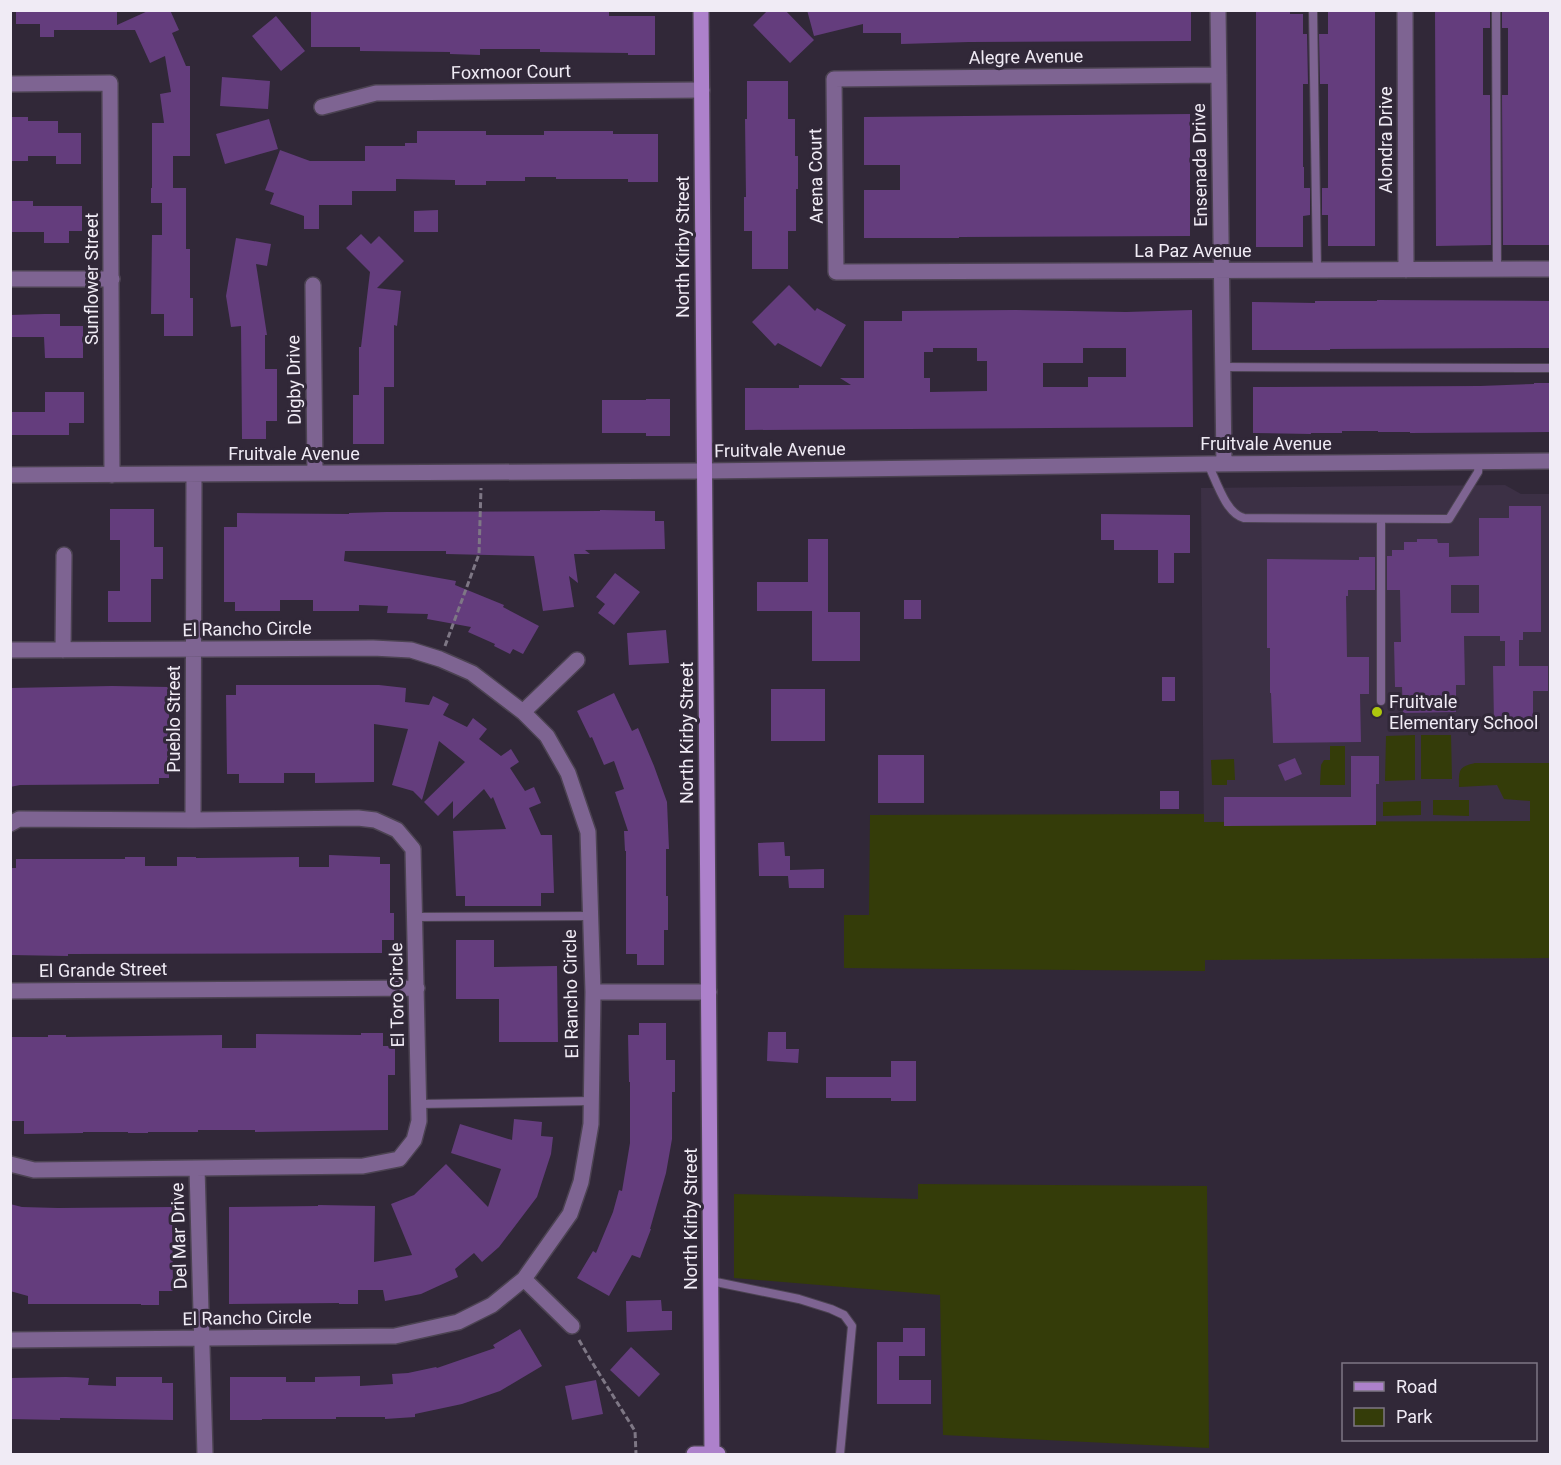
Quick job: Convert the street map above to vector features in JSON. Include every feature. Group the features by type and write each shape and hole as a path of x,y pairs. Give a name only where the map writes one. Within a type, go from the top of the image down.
{"street":[{"name":"North Kirby Street","path":"701,10 712,1454"},
{"name":"Ensenada Drive","path":"1216,464 1222,367 1218,10"},
{"name":"Alondra Drive","path":"1405,10 1406,270"},
{"name":"Alegre Avenue","path":"834,79 1219,75"},
{"name":"Arena Court","path":"834,79 836,272"},
{"name":"Sunflower Street","path":"10,84 110,83 112,475"},
{"name":"Foxmoor Court","path":"322,106 376,93 702,90"},
{"name":"La Paz Avenue","path":"836,272 1551,269"},
{"path":"10,279 112,279"},
{"name":"Digby Drive","path":"313,285 315,473"},
{"name":"Fruitvale Avenue","path":"10,476 1551,461"},
{"name":"Pueblo Street","path":"194,474 194,820"},
{"path":"63,650 64,555"},
{"name":"El Rancho Circle","path":"10,650 372,648 411,650 440,659 472,673 523,712 547,736 568,773 588,832 593,992 591,1124 581,1182 570,1214 524,1279 492,1305 458,1322 395,1336 10,1340"},
{"path":"523,712 577,660"},
{"name":"El Toro Circle","path":"10,824 19,819 358,818 375,820 397,830 413,849 419,1104 419,1121 414,1140 399,1159 363,1166 34,1170 10,1164"},
{"name":"El Grande Street","path":"10,991 417,988"},
{"path":"593,992 709,992"},
{"name":"Del Mar Drive","path":"197,1168 205,1455"},
{"path":"524,1279 572,1326"},
{"path":"694,1455 718,1455"}],"lane":[{"path":"1313,10 1317,270"},
{"path":"1496,10 1497,269"},
{"path":"1222,367 1551,368"},
{"path":"1216,464 1230,509 1237,517 1449,519 1478,472 1479,462"},
{"path":"1381,519 1381,701"},
{"path":"415,917 590,916"},
{"path":"419,1104 591,1101"},
{"path":"711,1281 799,1299 844,1315 852,1326 840,1455"}],"path":[{"path":"440,659 480,554 481,486"},
{"path":"572,1326 634,1431 636,1455"}],"shaded area":[{"name":"Fruitvale Elementary School","path":"1505,485 1521,494 1550,494 1550,958 1205,960 1201,488"}],"green space":[{"path":"1415,735 1415,780 1385,781 1386,736"},
{"path":"1421,735 1451,735 1452,779 1421,779"},
{"path":"1330,746 1345,746 1345,785 1320,785 1321,765 1324,760 1330,760"},
{"path":"1234,759 1235,780 1227,780 1227,785 1212,785 1211,760"},
{"path":"1475,763 1550,763 1550,958 1205,960 1205,971 844,968 844,915 869,915 870,815 1204,814 1204,822 1530,821 1530,801 1504,799 1497,785 1459,787 1462,768"},
{"path":"1433,800 1469,800 1469,816 1433,815"},
{"path":"1421,801 1421,815 1383,816 1383,802"},
{"path":"918,1184 1207,1186 1209,1448 943,1435 940,1295 734,1278 734,1194 918,1199"}],"building":[{"path":"16,10 117,10 117,25 150,10 170,10 179,30 172,33 186,66 190,66 190,156 173,156 173,188 186,188 186,249 190,249 193,336 164,336 164,314 151,314 152,235 162,235 162,203 151,203 152,123 164,123 160,94 171,92 165,56 150,63 135,30 54,30 54,37 40,37 40,24 16,24"},
{"path":"311,10 609,10 609,16 655,16 655,55 540,52 540,49 480,49 480,55 450,54 450,52 360,51 360,47 311,47"},
{"path":"768,10 785,10 814,40 790,63 753,25"},
{"path":"807,10 1191,10 1191,41 901,44 901,33 863,33 863,24 814,36"},
{"path":"1256,10 1290,10 1290,14 1303,14 1303,34 1307,34 1308,84 1303,84 1303,167 1304,188 1310,188 1310,215 1303,216 1303,247 1256,247"},
{"path":"1328,10 1375,10 1375,246 1328,246 1328,215 1322,215 1322,188 1328,188 1328,84 1320,84 1319,34 1328,34"},
{"path":"1435,10 1490,10 1490,28 1483,28 1483,95 1490,95 1491,245 1436,246"},
{"path":"1502,10 1551,10 1551,245 1503,245 1502,95 1508,95 1508,28 1502,28"},
{"path":"276,16 305,51 281,71 252,36"},
{"path":"222,77 270,81 268,109 220,106"},
{"path":"747,81 788,81 788,119 795,119 798,189 796,189 796,231 788,231 788,269 752,269 752,231 744,231"},
{"path":"1190,114 1190,236 864,238 864,190 900,190 900,165 864,165 864,117"},
{"path":"12,117 28,117 28,121 58,121 58,133 81,133 81,164 56,164 56,156 28,156 28,161 10,161"},
{"path":"269,119 278,149 225,164 216,134"},
{"path":"417,131 486,131 486,135 544,135 544,131 613,131 613,134 658,134 658,182 628,182 628,179 525,177 525,181 486,181 486,185 455,185 455,180 396,179 396,191 352,191 352,205 319,205 319,229 304,229 304,216 270,204 274,193 265,190 280,150 310,161 365,161 365,146 405,146 405,143 417,143"},
{"path":"10,201 33,201 33,206 82,206 82,231 69,231 69,243 44,243 44,232 10,232"},
{"path":"438,210 438,232 414,232 414,211"},
{"path":"361,234 371,244 379,236 404,261 377,288 401,291 397,326 394,325 394,387 384,387 384,444 353,444 353,395 359,395 359,347 361,347 370,272 346,248"},
{"path":"236,238 271,244 267,266 256,264 267,335 265,335 265,369 277,369 277,421 266,421 266,439 242,439 241,326 231,327 226,296"},
{"path":"789,285 815,311 817,308 846,325 821,367 778,343 775,346 752,322"},
{"path":"1315,301 1551,301 1551,348 1252,350 1252,302 1315,303"},
{"path":"1192,310 1193,427 745,430 745,388 851,385 840,378 864,378 864,321 902,321 902,311","holes":["933,348 977,348 977,361 987,361 987,391 930,392 930,378 924,378 924,352 933,352","1083,348 1126,348 1126,377 1088,377 1088,387 1043,387 1043,363 1083,363"]},
{"path":"60,314 60,326 83,326 83,358 45,358 44,337 10,337 10,315"},
{"path":"1551,383 1551,432 1253,433 1253,387 1480,386"},
{"path":"45,392 84,392 84,423 69,423 69,435 10,435 10,412 45,412"},
{"path":"670,399 670,436 646,436 646,433 602,433 602,400"},
{"path":"1509,506 1541,506 1541,632 1523,632 1523,640 1519,640 1519,666 1548,666 1548,691 1533,691 1533,723 1494,723 1493,666 1505,666 1505,641 1500,641 1500,636 1464,636 1465,685 1456,685 1456,712 1403,713 1402,687 1395,687 1394,642 1401,642 1400,590 1387,590 1387,556 1392,556 1392,550 1404,550 1404,542 1417,542 1417,539 1437,539 1438,543 1449,543 1449,557 1479,556 1479,518 1509,518","holes":["1451,585 1479,585 1479,613 1451,613"]},
{"path":"110,509 154,509 154,547 163,547 163,579 151,579 151,622 108,622 108,591 120,591 120,540 110,540"},
{"path":"655,511 655,521 664,521 665,549 585,550 590,554 574,554 578,583 569,576 574,607 543,611 534,556 446,554 446,551 345,551 344,561 456,581 455,585 504,605 503,607 539,626 523,654 513,649 510,654 494,646 495,644 468,632 471,627 427,619 428,614 387,613 388,606 359,605 359,611 313,611 313,600 280,600 280,611 235,611 235,602 224,602 224,527 237,527 237,513 349,514"},
{"path":"1101,514 1190,515 1190,553 1174,553 1174,583 1158,583 1158,550 1114,550 1114,540 1101,540"},
{"path":"808,539 828,539 828,612 860,612 860,661 812,661 812,611 757,611 757,582 808,582"},
{"path":"1359,557 1375,557 1375,590 1348,590 1348,596 1346,596 1347,657 1369,657 1369,694 1360,694 1361,742 1273,743 1270,648 1267,648 1267,559 1359,560"},
{"path":"615,573 640,592 614,625 598,613 605,604 596,597"},
{"path":"904,600 921,600 921,619 904,619"},
{"path":"666,630 669,663 629,665 627,633"},
{"path":"1162,677 1175,677 1175,701 1162,701"},
{"path":"236,685 379,685 406,688 405,702 429,705 433,696 449,704 443,715 467,727 473,718 487,729 479,739 501,756 511,749 519,762 510,768 525,791 534,787 541,803 529,808 541,835 552,835 554,893 541,893 541,906 465,906 465,896 456,896 453,831 506,829 493,797 491,799 484,789 453,819 453,801 438,816 424,802 465,762 439,741 422,800 413,791 392,785 408,729 374,724 374,782 315,783 315,773 284,773 284,783 239,783 239,774 227,774 226,695 236,695"},
{"path":"169,687 169,778 159,778 159,784 10,787 10,688"},
{"path":"771,689 825,689 825,741 771,741"},
{"path":"614,693 632,731 638,728 667,802 668,930 664,930 664,965 637,965 637,954 626,954 624,831 628,831 615,792 624,789 614,761 604,765 577,711"},
{"path":"878,755 924,755 924,803 878,803"},
{"path":"1351,756 1379,756 1376,825 1224,826 1224,797 1351,797"},
{"path":"1295,758 1302,774 1285,781 1278,765"},
{"path":"1160,791 1179,791 1179,809 1160,809"},
{"path":"784,842 785,856 790,856 790,870 824,869 824,888 789,888 788,876 759,876 758,843"},
{"path":"329,855 380,857 380,864 390,864 390,913 394,913 394,940 382,940 382,953 10,955 10,868 16,868 16,859 145,857 145,866 177,866 177,857 299,857 299,867 329,867"},
{"path":"456,940 494,940 494,967 557,966 558,1042 499,1042 499,999 456,999"},
{"path":"639,1023 666,1023 666,1060 675,1060 672,1139 666,1173 651,1229 640,1258 632,1255 609,1296 577,1278 593,1251 596,1253 613,1212 619,1190 622,1191 630,1143 628,1035 639,1035"},
{"path":"768,1032 786,1032 786,1049 799,1049 798,1063 767,1061"},
{"path":"361,1033 383,1033 383,1046 395,1046 395,1075 388,1075 388,1130 255,1132 255,1130 198,1130 198,1132 24,1134 24,1121 10,1121 10,1037 222,1035 222,1048 256,1048 256,1034 361,1035"},
{"path":"891,1061 916,1061 916,1101 891,1101 891,1098 826,1098 826,1077 891,1077"},
{"path":"514,1119 542,1122 541,1136 553,1137 551,1154 537,1197 499,1247 482,1262 474,1253 455,1269 458,1277 421,1294 385,1301 383,1290 358,1290 358,1304 229,1304 229,1207 375,1206 374,1262 412,1255 391,1204 414,1195 446,1164 488,1207 501,1169 451,1153 460,1124 512,1140"},
{"path":"10,1204 22,1207 58,1208 172,1207 173,1291 159,1291 159,1305 28,1304 28,1296 10,1291"},
{"path":"661,1300 662,1311 672,1311 672,1330 627,1332 626,1301"},
{"path":"903,1328 925,1328 925,1356 899,1356 899,1380 931,1380 931,1404 877,1404 877,1342 903,1342"},
{"path":"520,1329 542,1366 500,1391 462,1404 415,1414 415,1417 230,1420 230,1377 286,1377 286,1382 315,1382 315,1377 360,1376 360,1386 393,1384 392,1374 437,1368 495,1348 493,1345"},
{"path":"631,1347 660,1374 639,1397 610,1370"},
{"path":"116,1377 162,1377 162,1383 173,1383 173,1420 10,1419 10,1378 89,1378 88,1385 116,1386"},
{"path":"596,1380 603,1414 572,1420 565,1386"}],"place":[{"name":"Fruitvale Elementary School","path":"1377,712"}]}
